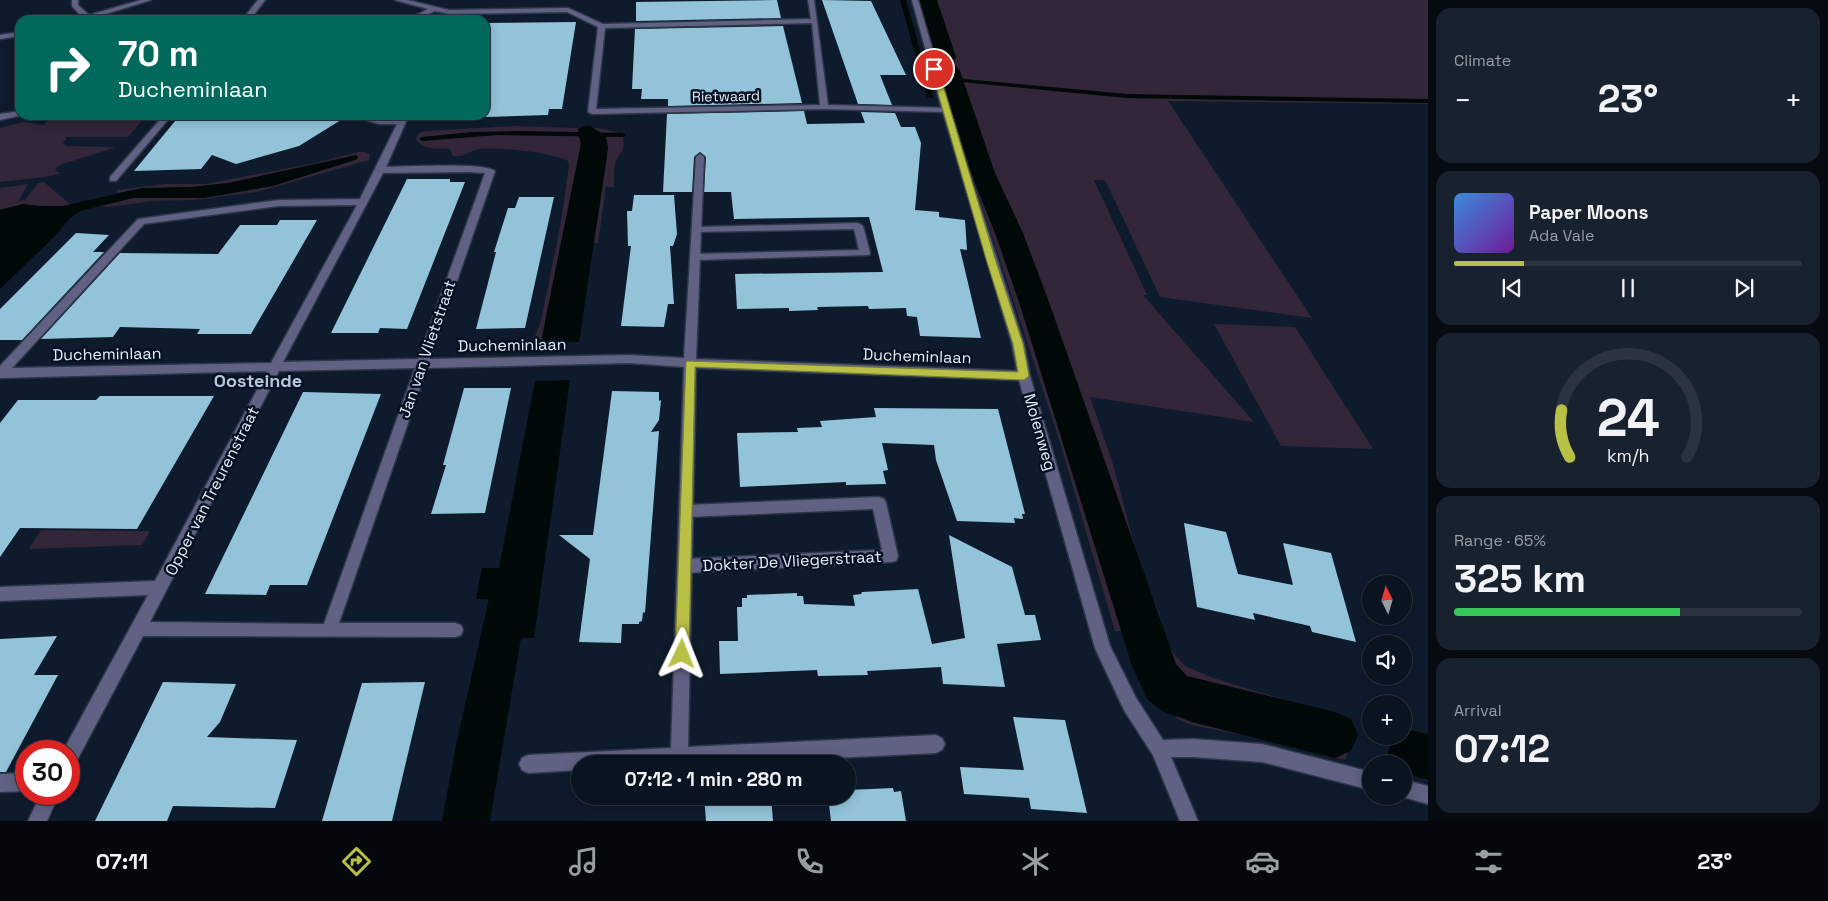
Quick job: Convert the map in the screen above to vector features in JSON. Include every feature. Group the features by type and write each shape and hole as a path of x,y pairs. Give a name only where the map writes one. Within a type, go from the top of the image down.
{"street":[{"path":"75,0 75,6 85,15"},
{"path":"94,15 148,0"},
{"path":"250,15 262,0"},
{"path":"398,0 449,12 568,10 602,26 815,21"},
{"path":"568,10 570,0"},
{"path":"811,0 824,107"},
{"name":"Molenweg","path":"914,0 997,280 1018,344 1024,376 1095,627 1121,688 1159,749 1189,821"},
{"path":"420,15 433,8"},
{"name":"Rietwaard","path":"602,26 592,112 824,107 946,110"},
{"path":"0,42 3,37"},
{"path":"0,117 15,113"},
{"path":"113,179 164,120"},
{"path":"375,120 387,120"},
{"name":"Opper van Treurenstraat","path":"79,740 381,170 403,120"},
{"name":"Dokter De Vliegerstraat","path":"679,755 690,363 700,157"},
{"name":"Jan van Vlietstraat","path":"329,631 490,171 470,169 381,170"},
{"path":"0,373 141,221 279,203 364,202"},
{"path":"695,257 865,253 858,226 697,230"},
{"name":"Ducheminlaan","path":"0,373 629,359 1024,376"},
{"name":"Dokter De Vliegerstraat","path":"685,566 891,556 879,503 686,511"},
{"path":"0,594 161,588"},
{"path":"139,629 455,630"},
{"path":"700,755 936,744"},
{"path":"1159,749 1193,748 1262,753 1362,779"},
{"path":"528,764 571,762"},
{"path":"0,783 15,782"},
{"path":"1412,791 1428,795"},
{"path":"36,821 44,805"}],"shaded area":[{"path":"918,0 1428,0 1428,104 1168,101 1312,318 1160,297 1105,180 1094,180 1147,295 1143,295 1254,422 1090,397 1113,464 1141,570 1159,612 1166,642 1185,666 1213,678 1351,720 1354,733 1345,760 1278,742 1191,725 1176,718 1175,703 1158,698 1134,631 1115,631 1058,436 948,102"},
{"path":"47,120 143,120 128,137 67,137 63,143 66,146 116,147 63,164 57,167 55,171 60,173 69,171 45,177 0,182 0,128 23,122 44,125"},
{"path":"514,126 579,128 578,135 581,144 541,342 533,341 541,321 561,222 568,161 550,155 499,149 479,149 460,156 453,156 450,149 426,147 416,139 418,134 425,131"},
{"path":"590,126 606,136 608,148 579,342 541,342 581,144 578,129"},
{"path":"592,127 617,132 623,138 623,149 615,164 614,187 606,187 598,243 594,243 607,158 605,136"},
{"path":"358,152 370,154 369,160 257,192 194,200 153,201 108,207 97,206 133,198 203,198 259,188 358,158 351,156 279,174 224,184 140,189 118,193 116,190 166,184 205,184 315,163"},
{"path":"357,155 358,158 355,160 273,186 203,198 133,198 80,211 70,218 57,234 0,289 0,210 23,204 63,206 142,188 190,187 228,183"},
{"path":"44,182 71,205 18,206 0,210 0,188 28,184 18,201 25,200 38,183"},
{"path":"1214,324 1295,327 1373,449 1281,446"},
{"path":"570,380 534,638 521,638 490,821 442,821 456,745 489,599 476,599 482,568 499,568 535,381"},
{"path":"41,530 150,531 142,545 29,549"},
{"path":"1412,730 1428,734 1428,781 1412,771 1412,755 1404,755 1401,745 1412,745"}],"building":[{"path":"777,0 781,18 636,21 636,2"},
{"path":"822,0 871,1 906,75 880,75 892,105 858,104"},
{"path":"576,22 562,109 549,109 548,115 490,117 490,23"},
{"path":"783,26 802,103 668,106 668,99 641,99 642,89 632,89 635,29"},
{"path":"804,111 807,124 865,123 861,112 895,113 901,127 915,127 921,143 915,210 939,212 939,217 965,220 967,250 960,249 981,338 920,336 917,317 907,316 906,308 869,309 868,306 817,307 818,310 789,311 789,308 737,309 735,274 883,272 869,217 734,219 731,192 704,192 706,157 700,152 694,157 692,192 663,192 667,114"},
{"path":"176,120 341,120 299,146 236,164 212,155 201,169 134,171"},
{"path":"407,179 450,179 450,182 465,182 407,329 380,328 378,333 331,333"},
{"path":"634,195 674,195 677,234 673,246 670,246 674,304 668,304 664,327 621,326 631,246 628,246 627,211 632,211"},
{"path":"519,197 554,197 525,328 476,329 496,252 494,252 508,208 515,208"},
{"path":"280,220 317,220 251,334 197,334 200,329 120,327 113,337 41,339 120,253 218,254 240,225 277,225"},
{"path":"76,233 109,235 93,252 104,252 22,340 0,340 0,309"},
{"path":"464,388 511,388 485,513 431,514 446,465 443,465"},
{"path":"612,391 659,392 659,401 661,400 659,420 651,432 659,431 645,613 643,612 642,621 639,624 622,624 621,643 579,642 590,559 559,535 593,535"},
{"path":"303,392 381,394 307,585 270,585 266,595 205,594"},
{"path":"100,396 214,396 137,529 20,528 0,557 0,423 18,400 96,400"},
{"path":"874,408 998,409 1025,514 1022,514 1023,519 1014,518 1015,523 957,521 936,460 934,445 882,443 888,470 883,471 886,484 846,485 846,482 740,487 737,433 798,432 797,428 822,427 820,421 876,417"},
{"path":"1184,523 1226,532 1238,574 1293,585 1283,543 1331,553 1356,642 1312,632 1310,626 1253,613 1255,620 1197,607"},
{"path":"949,535 1012,567 1025,615 1035,615 1041,640 997,644 1005,687 943,684 941,667 867,671 868,675 818,676 817,670 720,674 719,641 738,641 737,607 742,607 742,598 747,598 747,595 797,593 797,596 803,596 804,604 855,606 853,595 861,594 862,592 918,589 932,644 965,638"},
{"path":"57,636 34,675 58,675 23,740 15,740 15,755 6,772 0,772 0,639"},
{"path":"163,682 236,684 220,722 207,737 297,740 275,808 173,806 167,821 95,821"},
{"path":"425,682 392,821 322,821 362,683"},
{"path":"1013,717 1065,720 1087,813 1031,809 1029,798 964,794 960,767 1024,770"},
{"path":"893,788 894,792 901,791 906,821 831,821 829,805 856,805 856,790"},
{"path":"705,805 772,805 773,821 706,821"}],"waterway":[{"path":"903,0 930,97"},
{"path":"928,0 946,57"},
{"path":"950,71 983,173 1009,233 1034,302 1160,680 1168,689 1184,698 1335,735"},
{"path":"954,80 1127,96 1428,101"},
{"path":"422,139 497,133 623,135"},
{"path":"1411,753 1428,757"}],"district":[{"name":"Oosteinde","path":"258,380"}],"route":[{"path":"682,654 690,363 1024,376 1018,344 991,262 934,69"}]}
